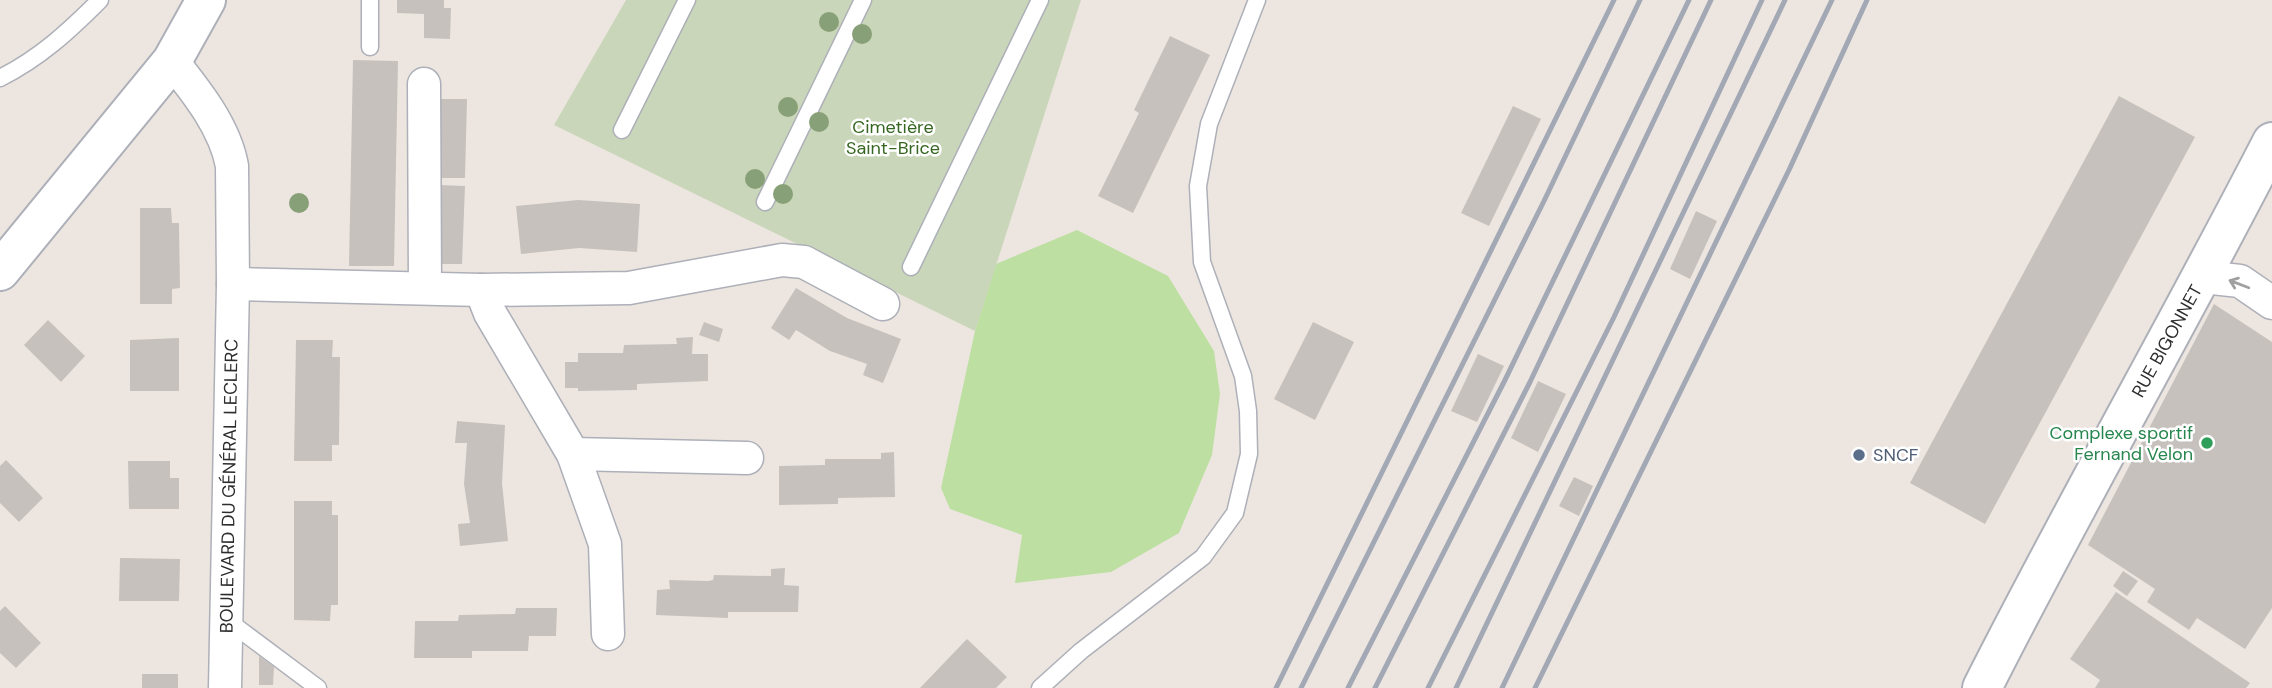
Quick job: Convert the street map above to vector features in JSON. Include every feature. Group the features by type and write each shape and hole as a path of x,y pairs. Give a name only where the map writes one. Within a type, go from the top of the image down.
{"street":[{"path":"0,271 172,61 206,0"},
{"name":"BOULEVARD DU GÉNÉRAL LECLERC","path":"172,61 208,109 229,153 233,284 225,688"},
{"path":"424,84 425,287"},
{"name":"RUE BIGONNET","path":"1982,688 2048,558 2203,277 2272,142"},
{"path":"233,284 481,290 629,288 782,260 804,262 883,304"},
{"path":"2203,277 2240,281 2272,303"},
{"path":"481,290 490,313 573,454 605,544 608,634"},
{"path":"573,454 747,458"},
{"path":"2016,688 2020,635 2048,558"}],"lane":[{"path":"0,78 26,65 60,40 100,0"},
{"path":"370,0 370,47"},
{"path":"622,130 687,0"},
{"path":"765,202 863,0"},
{"path":"911,267 1040,0"},
{"path":"1040,688 1081,651 1203,557 1235,513 1250,454 1248,411 1243,376 1202,262 1199,186 1209,124 1257,0"},
{"path":"225,618 318,688"}],"green space":[{"name":"Cimetière Saint-Brice","path":"626,0 1081,0 975,331 554,125"},
{"path":"1077,230 1168,276 1214,351 1220,394 1212,455 1179,533 1111,572 1015,583 1022,535 950,509 941,488 975,331 996,264"}],"building":[{"path":"397,0 444,0 444,8 451,8 450,39 424,38 424,14 397,13"},
{"path":"1170,36 1210,55 1133,213 1098,196 1139,113 1134,110"},
{"path":"353,60 398,61 394,266 349,266"},
{"path":"2119,96 2195,137 1985,524 1910,483"},
{"path":"441,99 467,99 465,178 439,178"},
{"path":"1513,106 1541,119 1489,226 1461,213"},
{"path":"439,185 465,186 462,264 437,264"},
{"path":"578,200 640,204 637,252 579,248 521,254 516,206"},
{"path":"140,208 171,208 172,223 179,223 180,288 172,289 172,304 140,304"},
{"path":"1696,211 1717,221 1690,279 1670,269"},
{"path":"796,288 847,318 901,339 883,383 863,375 867,364 830,351 796,330 789,340 771,328"},
{"name":"Complexe sportif Fernand Velon","path":"2214,304 2272,342 2272,608 2245,649 2197,618 2189,630 2147,602 2155,589 2088,545"},
{"path":"48,320 85,356 61,382 24,345"},
{"path":"704,322 723,329 719,342 699,335"},
{"path":"1313,322 1354,342 1315,420 1274,399"},
{"path":"693,337 692,354 708,354 708,381 637,384 637,390 578,391 578,388 565,388 565,362 578,362 578,353 623,353 624,345 677,344 676,338"},
{"path":"179,338 179,391 130,391 130,340"},
{"path":"296,340 333,340 332,357 340,357 339,445 332,445 332,461 294,461"},
{"path":"1478,354 1504,366 1477,422 1451,411"},
{"path":"1538,381 1566,394 1538,452 1511,438"},
{"path":"457,421 505,425 502,483 508,541 460,546 458,524 470,523 464,484 467,443 455,443"},
{"path":"894,452 895,497 838,498 838,504 779,505 779,466 825,465 825,459 881,459 881,453"},
{"path":"6,460 43,498 19,522 0,503 0,466"},
{"path":"128,461 170,461 170,478 179,478 179,509 129,509"},
{"path":"1574,477 1593,486 1579,516 1559,506"},
{"path":"294,501 332,501 332,515 338,515 338,605 331,605 330,621 294,620"},
{"path":"120,558 180,559 179,601 119,601"},
{"path":"785,568 784,585 799,586 798,612 728,612 728,618 656,615 657,590 670,589 669,580 708,581 713,580 714,575 771,576 771,569"},
{"path":"2123,571 2138,581 2127,596 2113,586"},
{"path":"2116,592 2250,683 2246,688 2095,688 2100,680 2070,659"},
{"path":"5,606 41,643 16,668 0,653 0,611"},
{"path":"516,608 557,608 556,636 529,636 528,651 472,651 472,658 414,658 415,621 458,621 459,615 515,614"},
{"path":"967,639 1007,677 996,688 920,688"},
{"path":"259,656 274,667 273,685 259,685"},
{"path":"142,674 178,674 178,688 142,688"}],"railway":[{"path":"1276,688 1614,0"},
{"path":"1301,688 1544,201 1640,0"},
{"path":"1348,688 1505,380 1689,0"},
{"path":"1375,688 1530,382 1711,0"},
{"path":"1428,688 1614,317 1762,0"},
{"path":"1456,688 1785,0"},
{"path":"1502,688 1832,0"},
{"path":"1535,688 1789,170 1867,0"}],"place":[{"name":"Complexe sportif Fernand Velon","path":"2207,443"},
{"name":"SNCF","path":"1859,455"}]}
